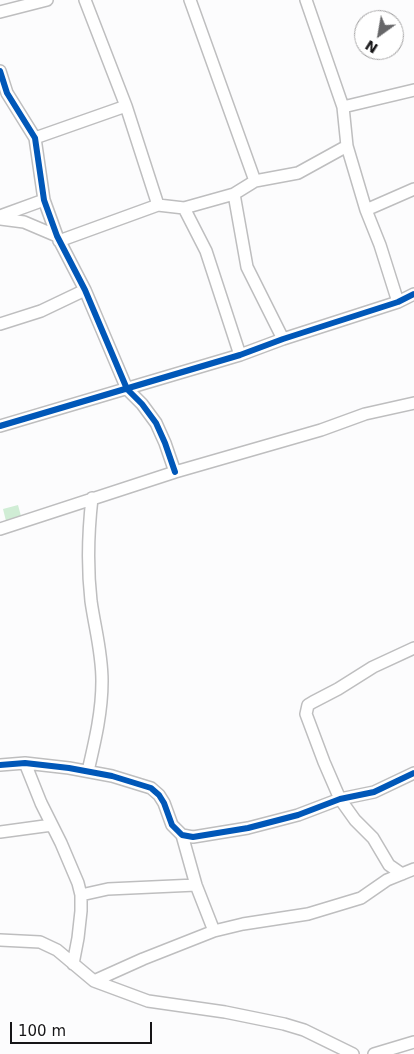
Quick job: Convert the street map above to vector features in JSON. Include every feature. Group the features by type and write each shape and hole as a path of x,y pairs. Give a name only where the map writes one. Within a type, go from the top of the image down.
{"street":[{"path":"0,12 47,0"},
{"path":"85,0 126,106 158,205"},
{"path":"190,0 255,181"},
{"path":"306,0 343,107 347,146 366,210 380,245 398,302"},
{"path":"0,71 4,95 35,138 44,200 58,238 85,290 127,389 142,404 156,423 176,472"},
{"path":"343,107 414,90"},
{"path":"35,138 126,106"},
{"path":"0,217 24,222 58,238 158,205 184,208 234,194 255,181 298,173 347,146"},
{"path":"366,210 414,189"},
{"path":"234,194 247,267 283,339"},
{"path":"0,217 44,200"},
{"path":"184,208 206,251 240,355"},
{"path":"0,324 41,310 85,290"},
{"path":"0,426 240,355 283,339 412,299"},
{"path":"0,529 92,498 321,430 366,414 414,403"},
{"path":"88,771 100,721 102,682 99,641 88,569 88,539 92,498"},
{"path":"402,874 389,866 373,838 355,820 340,800 313,735 306,710 313,702 373,667 414,648"},
{"path":"25,763 40,803 72,867 81,895 78,938 73,964"},
{"path":"0,765 25,763 88,771 151,788 159,795 172,825 182,835 196,885 214,930"},
{"path":"182,835 193,837 248,828 298,815 340,800 374,792 414,773"},
{"path":"0,832 52,825"},
{"path":"94,981 214,930 308,914 361,898 387,880 414,869"},
{"path":"81,895 108,889 196,885"},
{"path":"0,940 40,942 57,950 94,981 148,1001 225,1012 284,1024 304,1030 352,1054"},
{"path":"374,1054 414,1042"}],"green space":[{"path":"18,505 21,516 6,521 3,509"}],"cycle path":[{"path":"0,71 7,93 35,138 44,200 57,236 85,290 127,389 142,404 156,423 175,472"},
{"path":"0,426 240,355 398,302 414,294"},
{"path":"0,765 25,763 69,768 112,776 151,788 164,803 172,825 182,835 193,837 248,828 298,815 340,799 374,792 414,773"}]}
